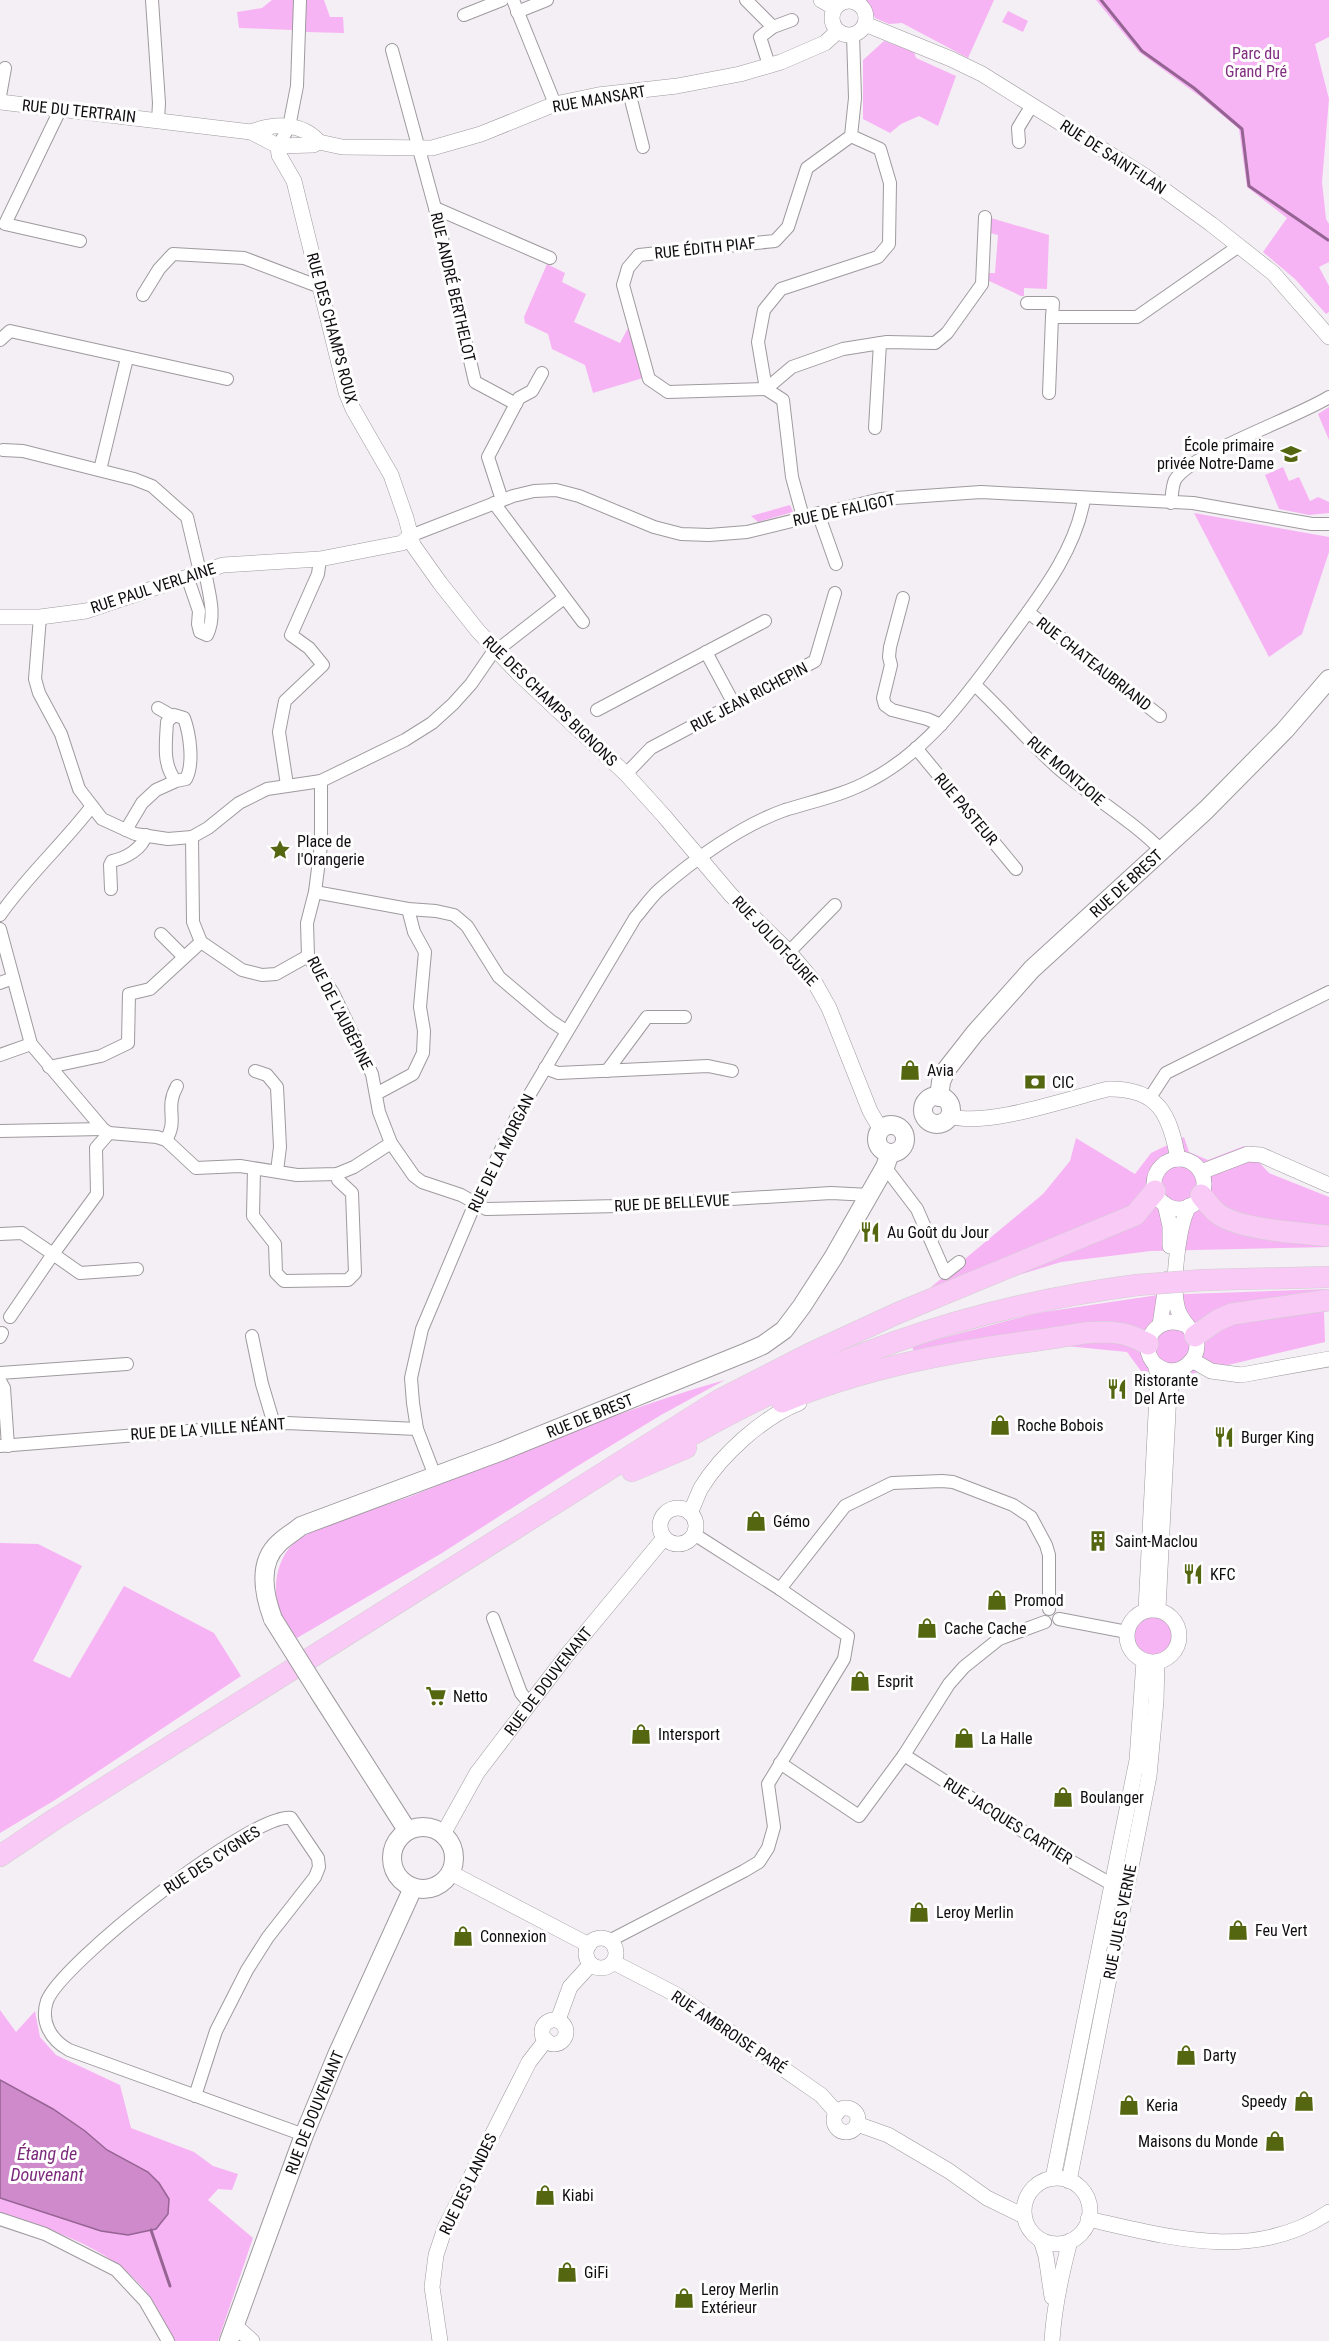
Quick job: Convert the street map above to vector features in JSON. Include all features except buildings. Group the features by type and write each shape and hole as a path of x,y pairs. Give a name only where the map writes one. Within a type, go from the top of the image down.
{"highway":[{"path":"0,1856 54,1819 718,1400 809,1354 898,1313 1135,1215 1160,1198"},
{"path":"1195,1201 1231,1221 1264,1228 1329,1236"},
{"path":"718,1400 884,1332 946,1310 1034,1288 1138,1278 1329,1267"},
{"path":"1204,1274 1329,1277"},
{"path":"0,1873 219,1731 632,1471 703,1428 766,1395 884,1344 945,1324 1025,1303 1138,1278"},
{"path":"1189,1330 1232,1314 1329,1300"},
{"path":"632,1471 674,1454 753,1413 792,1397 831,1383 938,1356 992,1346 1107,1332 1133,1336 1151,1354"}],"main road":[{"name":"RUE DE BREST","path":"939,1097 941,1082 946,1070 975,1033 1032,969 1251,767 1329,679"},
{"path":"939,1097 949,1104 950,1116 941,1124 927,1118 927,1102 939,1097"},
{"path":"902,1131 927,1118"},
{"path":"892,1125 902,1131 902,1148 887,1160 877,1138 881,1130 892,1125"},
{"name":"RUE DE BREST","path":"407,1830 273,1619 265,1598 264,1580 267,1562 277,1545 301,1526 435,1476 763,1346 784,1330 802,1306 870,1195 887,1160"},
{"path":"425,1827 443,1834 450,1842 454,1852 454,1863 446,1880 430,1889 413,1888 399,1878 392,1862 395,1845 407,1830 425,1827"},
{"name":"RUE DE DOUVENANT","path":"231,2335 304,2135 337,2055 413,1888"}],"street":[{"path":"152,0 159,103 158,120"},
{"path":"278,146 289,127 297,86 300,0"},
{"path":"464,15 502,0"},
{"path":"547,0 515,6 555,104"},
{"path":"747,0 773,27"},
{"path":"821,0 835,8"},
{"path":"803,517 792,477 783,400 766,389 758,342 764,310 781,289 878,257 889,244 890,183 880,149 851,136 855,98 845,33 832,18 835,8 844,2 855,2 865,14 865,24 862,29 845,33"},
{"path":"770,65 760,37 773,27 792,20"},
{"name":"RUE DE SAINT-ILAN","path":"865,24 961,64 1032,105 1145,176 1273,273 1329,337"},
{"name":"RUE MANSART","path":"251,132 273,126 289,127 310,131 319,142 342,147 432,148 481,134 555,104 598,95 677,87 740,74 799,56 845,33"},
{"name":"RUE ANDRÉ BERTHELOT","path":"392,50 435,208 475,381 516,404"},
{"path":"0,96 5,66"},
{"path":"629,92 643,147"},
{"name":"RUE DU TERTRAIN","path":"0,102 158,120"},
{"path":"1019,142 1013,129 1032,105"},
{"path":"60,110 5,224 80,241"},
{"name":"RUE MANSART","path":"158,120 251,132 278,146 313,145 319,142"},
{"path":"289,127 295,146"},
{"name":"RUE ÉDITH PIAF","path":"766,389 668,392 649,379 623,285 628,267 639,255 775,241 788,227 807,168 851,136"},
{"name":"RUE DES CHAMPS ROUX","path":"278,146 279,155 294,182 346,392 353,409 391,475 410,536"},
{"name":"RUE DES CHAMPS ROUX","path":"294,182 295,146"},
{"path":"435,208 550,258"},
{"path":"766,389 792,367 843,350 880,343 935,343 947,333 982,284 985,217"},
{"path":"1052,317 1137,317 1239,246"},
{"path":"143,295 159,269 173,254 244,258 320,286"},
{"path":"1028,303 1053,303 1049,393"},
{"path":"0,340 10,331 228,379"},
{"path":"875,428 880,343"},
{"path":"100,470 127,358"},
{"path":"542,374 532,391 519,398 488,458 498,502 583,622"},
{"path":"1171,502 1176,479 1193,465 1246,436 1329,397"},
{"path":"3,450 23,452 100,470 152,486 187,518 197,573"},
{"name":"RUE DE FALIGOT","path":"410,536 498,502 534,491 556,490 579,496 654,527 681,534 699,535 747,532 881,499 981,492 1171,502 1222,507 1312,524 1329,524"},
{"name":"RUE DE LA MORGAN","path":"435,1476 417,1429 411,1378 415,1351 435,1295 518,1114 635,918 657,892 694,863 758,822 870,781 896,765 941,725 975,685 1028,612 1057,567 1074,534 1084,499"},
{"path":"818,513 836,564"},
{"name":"RUE PAUL VERLAINE","path":"0,617 40,617 86,611 223,565 320,559 402,543 410,536"},
{"name":"RUE DES CHAMPS BIGNONS","path":"410,536 413,545 478,632 626,774 664,816 694,863"},
{"path":"287,785 279,732 285,701 323,664 309,648 291,635 318,574 320,559"},
{"name":"RUE JEAN RICHEPIN","path":"626,774 651,748 815,661 836,593"},
{"path":"40,617 35,679 39,693 61,734 79,789 102,819 126,830 168,839 192,837 208,828 239,803 267,789 321,781 405,740 432,723 453,704 491,655 498,652 564,598"},
{"path":"903,598 890,647 891,665 883,698 885,705 892,710 941,725"},
{"name":"RUE CHATEAUBRIAND","path":"1028,612 1160,716"},
{"path":"597,710 765,621"},
{"path":"706,652 734,704"},
{"name":"RUE MONTJOIE","path":"975,685 1056,766 1162,851"},
{"path":"126,830 142,803 156,790 186,779 190,771 187,726 183,718 172,716 158,708"},
{"path":"172,716 167,722 166,745 168,772 176,781"},
{"name":"RUE PASTEUR","path":"916,748 1016,869"},
{"name":"RUE DE L'AUBÉPINE","path":"321,781 321,844 315,892 307,922 308,956 333,993 353,1033 372,1074 379,1112 392,1143 414,1176 422,1182 461,1195 475,1204"},
{"path":"0,915 19,888 70,834 92,806"},
{"path":"111,889 110,865 112,861 123,859 144,843 146,836"},
{"path":"192,837 193,922 201,942 242,970 262,975 276,974 308,956"},
{"name":"RUE JOLIOT-CURIE","path":"694,863 731,895 789,952 815,983 824,996 870,1111 881,1130"},
{"path":"315,892 454,915 467,926 499,977 566,1031"},
{"path":"789,952 835,905"},
{"path":"376,1094 413,1074 423,1053 424,1031 420,1007 425,952 414,932 408,909"},
{"path":"0,930 31,1044 106,1131"},
{"path":"160,934 184,957"},
{"path":"50,1067 101,1056 128,1043 129,994 150,989 201,942"},
{"path":"0,983 14,978"},
{"path":"1149,1099 1166,1073 1329,992"},
{"path":"607,1071 647,1017 685,1017"},
{"path":"0,1055 31,1044"},
{"path":"545,1068 555,1073 708,1066 732,1071"},
{"path":"255,1071 267,1075 277,1087 280,1147 277,1171"},
{"path":"166,1140 173,1129 170,1098 177,1086"},
{"path":"950,1116 963,1119 1010,1114 1108,1089 1119,1089 1149,1099 1164,1113 1170,1125 1178,1159"},
{"path":"0,1131 106,1131 157,1137 166,1140 196,1168 240,1166 297,1175 337,1174 354,1167 392,1143"},
{"path":"10,1317 97,1194 96,1148 106,1131"},
{"path":"1201,1172 1248,1154 1261,1155 1329,1185"},
{"path":"1178,1159 1191,1162 1201,1172 1203,1179 1195,1201 1180,1228 1175,1296 1177,1309 1197,1345 1192,1360 1179,1370 1169,1392 1152,1610 1158,1375 1151,1354 1150,1336 1160,1324 1166,1294 1170,1247 1170,1226 1154,1184 1159,1169 1170,1160 1178,1159"},
{"path":"887,1160 917,1209 945,1273 959,1262"},
{"path":"254,1169 253,1216 274,1245 276,1273 284,1281 348,1280 355,1273 352,1193 338,1180 337,1174"},
{"name":"RUE DE BELLEVUE","path":"475,1204 486,1209 525,1209 618,1206 831,1193 870,1195"},
{"path":"1160,1198 1181,1209 1195,1201"},
{"path":"0,1234 22,1233 80,1273 137,1269"},
{"path":"1160,1324 1168,1322 1189,1330"},
{"path":"252,1336 262,1384 274,1424"},
{"path":"1151,1354 1166,1370 1179,1370"},
{"path":"1192,1360 1211,1371 1240,1375 1329,1359"},
{"path":"0,1373 127,1364"},
{"path":"690,1513 706,1481 717,1466 755,1430 789,1408 891,1368"},
{"path":"0,1381 4,1388 4,1446"},
{"name":"RUE DE LA VILLE NÉANT","path":"4,1446 287,1423 417,1429"},
{"path":"780,1589 845,1506 892,1483 942,1481 953,1482 1012,1505 1031,1518 1046,1545 1048,1555 1049,1609"},
{"path":"681,1509 690,1513 696,1525 694,1534 686,1542 674,1544 664,1538 660,1524 668,1512 681,1509"},
{"path":"609,1941 616,1953 613,1962 600,1968 591,1964 586,1955 589,1945 596,1939 609,1941 759,1862 768,1848 774,1827 768,1784 844,1659 848,1636 694,1534"},
{"name":"RUE DE DOUVENANT","path":"443,1834 477,1773 567,1655 664,1538"},
{"path":"780,1763 859,1816 964,1667 999,1639 1045,1622 1052,1625 1057,1623 1059,1618 1057,1612 1049,1609"},
{"path":"1045,1622 1043,1614 1049,1609"},
{"path":"1152,1610 1170,1615 1178,1627 1179,1634 1172,1654 1151,1661 1132,1652 1126,1639 1126,1632 1133,1618 1152,1610"},
{"path":"493,1618 520,1693 530,1704"},
{"path":"1059,1618 1126,1632"},
{"name":"RUE JULES VERNE","path":"1053,2178 1140,1745 1151,1661"},
{"name":"RUE JULES VERNE","path":"1069,2181 1149,1776 1156,1701 1151,1661"},
{"name":"RUE JACQUES CARTIER","path":"904,1755 1060,1855 1113,1885"},
{"name":"RUE DES CYGNES","path":"195,2096 216,2031 247,1970 268,1937 315,1877 319,1868 318,1858 291,1818 282,1816 239,1838 126,1918 70,1971 49,1996 45,2015 50,2033 60,2044 195,2096 304,2135"},
{"path":"451,1873 589,1945"},
{"name":"RUE AMBROISE PARÉ","path":"613,1962 675,1994 821,2095 837,2113 844,2109 852,2110 857,2116 857,2124 888,2135 949,2171 987,2198"},
{"name":"RUE DES LANDES","path":"440,2341 432,2287 436,2255 445,2228 529,2062 546,2040 553,2043 564,2038 565,2028 558,2020 570,1987 591,1964"},
{"path":"1053,2178 1069,2181 1085,2195 1088,2203 1088,2219 1079,2235 1070,2241 1051,2244 1033,2234 1024,2216 1026,2200 1036,2185 1053,2178"},
{"path":"987,2198 1012,2198 1029,2193"},
{"path":"987,2198 1024,2216"},
{"path":"1088,2219 1210,2243 1254,2241 1287,2232 1329,2212"},
{"path":"0,2219 45,2234 116,2270 145,2301 168,2341"},
{"path":"1041,2240 1046,2256 1053,2308 1052,2341"},
{"path":"1053,2308 1070,2241"},
{"path":"231,2335 241,2331 252,2341"}],"green space":[{"path":"272,0 294,0 294,30 239,28 237,12 262,8"},
{"path":"306,0 324,0 330,17 343,17 344,33 306,32"},
{"path":"863,0 994,0 968,58 902,23 889,24 875,18 869,5"},
{"name":"Parc du Grand Pré","path":"1096,0 1329,0 1329,37 1315,44 1329,99 1322,182 1326,219 1329,224 1329,262 1319,267 1329,286 1329,312 1326,314 1295,279 1263,252 1287,218 1247,187 1239,129 1198,95 1139,52"},
{"path":"1008,11 1028,21 1023,32 1002,22"},
{"path":"884,41 914,52 916,58 956,76 938,126 919,116 901,124 890,133 863,119 863,60"},
{"path":"991,218 1049,235 1047,289 1024,288 1024,296 1021,296 987,280 988,273 995,273 998,235 990,233"},
{"path":"547,264 565,273 562,282 586,294 574,322 620,343 628,328 643,378 593,393 585,365 552,349 548,334 525,323 524,317"},
{"path":"1329,407 1329,440 1318,414"},
{"path":"1283,467 1289,481 1299,477 1310,501 1318,497 1329,502 1329,513 1309,515 1279,509 1265,475"},
{"path":"790,505 793,512 758,522 751,516"},
{"path":"1194,513 1329,537 1329,552 1302,634 1269,657"},
{"path":"1184,1137 1189,1152 1208,1160 1244,1146 1269,1173 1329,1197 1329,1247 1151,1251 1061,1262 996,1282 991,1269 930,1288 1043,1194 1070,1161 1076,1138 1135,1174 1151,1153"},
{"path":"1329,1289 1329,1311 1324,1312 1325,1342 1186,1375 1141,1371 1127,1352 1066,1346 982,1357 920,1370 912,1346 1037,1313 1158,1295"},
{"path":"725,1380 661,1415 442,1553 297,1638 282,1619 276,1591 279,1566 287,1551 310,1533 607,1419"},
{"path":"0,1543 38,1544 82,1566 33,1661 70,1678 124,1586 214,1633 241,1676 55,1800 0,1833"},
{"path":"1152,1615 1166,1621 1172,1635 1166,1649 1152,1655 1138,1649 1132,1635 1138,1621"},
{"path":"0,2010 16,2032 35,2011 40,2037 56,2055 120,2085 131,2128 194,2152 213,2166 238,2174 232,2190 218,2189 208,2200 253,2238 218,2341 175,2341 150,2297 136,2280 119,2266 82,2243 0,2213 0,2198 101,2231 128,2235 168,2214 169,2199 159,2183 148,2172 107,2150 85,2131 53,2109 0,2080"}],"water":[{"name":"Étang de Douvenant","path":"0,2080 53,2109 85,2131 107,2150 148,2172 159,2183 169,2199 168,2214 156,2229 128,2235 101,2231 0,2198"}],"waterway":[{"path":"1101,0 1142,51 1194,88 1242,129 1249,186 1328,240"},
{"path":"151,2230 170,2286"}],"place":[{"name":"École primaire privée Notre-Dame","path":"1291,454"},
{"name":"Place de l'Orangerie","path":"280,850"},
{"name":"Avia","path":"910,1070"},
{"name":"CIC","path":"1035,1082"},
{"name":"Au Goût du Jour","path":"870,1232"},
{"name":"Ristorante Del Arte","path":"1117,1389"},
{"name":"Roche Bobois","path":"1000,1425"},
{"name":"Burger King","path":"1224,1437"},
{"name":"Gémo","path":"756,1521"},
{"name":"Saint-Maclou","path":"1098,1541"},
{"name":"KFC","path":"1193,1574"},
{"name":"Promod","path":"997,1600"},
{"name":"Cache Cache","path":"927,1628"},
{"name":"Esprit","path":"860,1681"},
{"name":"Netto","path":"436,1696"},
{"name":"Intersport","path":"641,1734"},
{"name":"La Halle","path":"964,1738"},
{"name":"Boulanger","path":"1063,1797"},
{"name":"Leroy Merlin","path":"919,1912"},
{"name":"Feu Vert","path":"1238,1930"},
{"name":"Connexion","path":"463,1936"},
{"name":"Darty","path":"1186,2055"},
{"name":"Speedy","path":"1304,2101"},
{"name":"Keria","path":"1129,2105"},
{"name":"Maisons du Monde","path":"1275,2141"},
{"name":"Kiabi","path":"545,2195"},
{"name":"GiFi","path":"567,2272"},
{"name":"Leroy Merlin Extérieur","path":"684,2298"}]}
